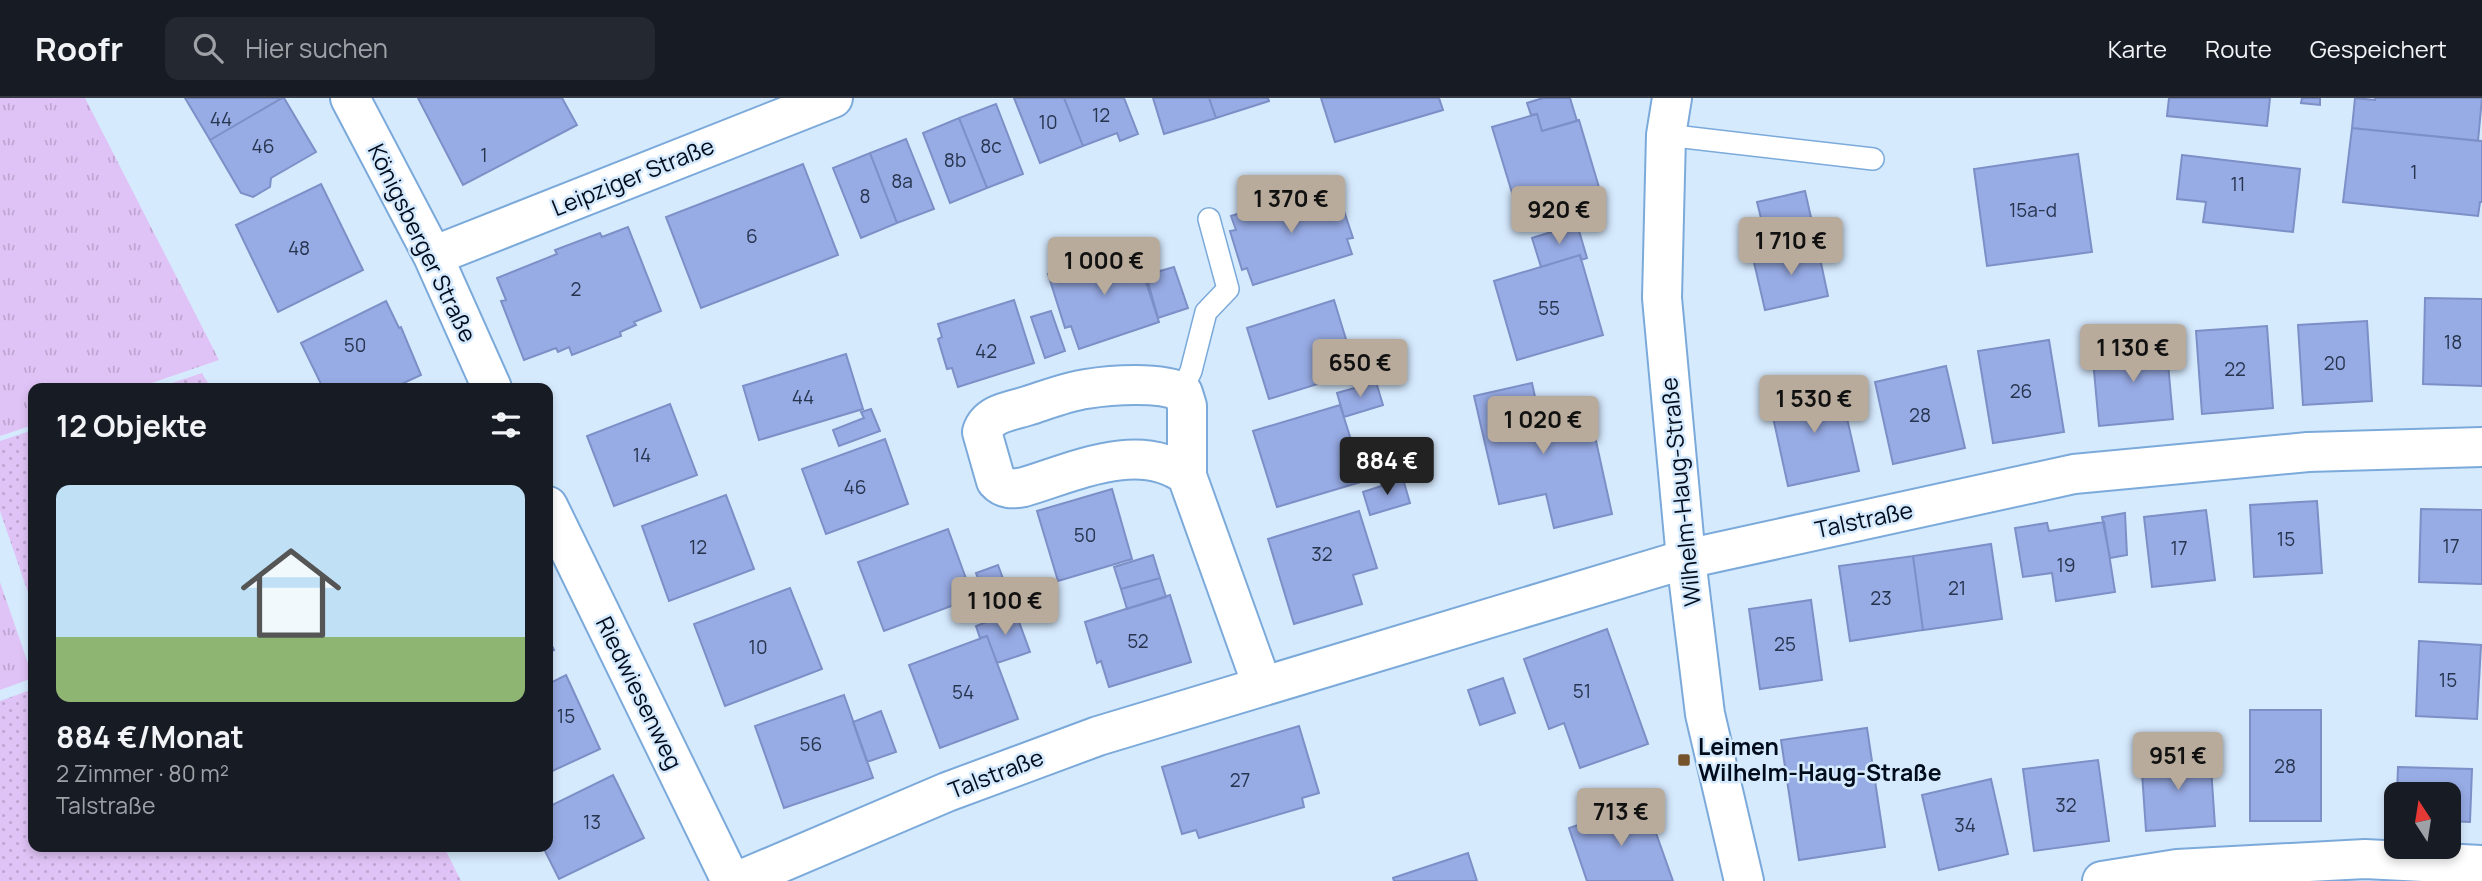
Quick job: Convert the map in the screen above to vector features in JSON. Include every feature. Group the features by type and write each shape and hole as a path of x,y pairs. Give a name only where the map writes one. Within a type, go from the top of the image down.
{"street":[{"name":"Königsberger Straße","path":"350,98 433,256 490,383"},
{"name":"Leipziger Straße","path":"433,256 834,98"},
{"name":"Wilhelm-Haug-Straße","path":"1669,116 1662,298 1686,559 1705,715 1744,881"},
{"path":"1187,477 1177,468 1157,460 1122,460 1007,488 996,481 982,432 986,422 1000,414 1087,389 1158,386 1181,392 1187,405 1187,477 1262,685"},
{"name":"Talstraße","path":"738,881 1034,758 1262,685 1686,559 2074,474 2308,452 2482,447"},
{"name":"Riedwiesenweg","path":"553,516 731,881"},
{"path":"2102,881 2177,869 2365,859 2482,865"}],"lane":[{"path":"1669,116 1873,159"},
{"path":"1181,392 1191,371 1206,312 1228,289 1209,219"}],"green space":[{"path":"0,98 85,98 219,360 152,383 28,383 28,427 0,436"},
{"path":"202,373 208,383 172,383"},
{"path":"28,432 28,592 0,511 0,441"},
{"path":"0,582 28,663 28,680 0,690"},
{"path":"28,691 28,852 446,852 461,881 0,881 0,701"}],"building":[{"path":"185,98 282,98 210,140"},
{"path":"282,98 316,152 271,178 270,187 253,197 241,193 210,140"},
{"path":"418,98 562,98 577,125 463,185"},
{"path":"1014,98 1064,98 1083,146 1040,163"},
{"path":"1064,98 1124,98 1138,134 1120,141 1117,133 1083,146"},
{"path":"1153,98 1209,98 1216,118 1164,134"},
{"path":"1209,98 1268,98 1269,101 1216,118"},
{"path":"1321,98 1439,98 1443,110 1335,142"},
{"path":"1543,98 1570,98 1577,121 1542,131 1537,114 1531,115 1527,103"},
{"path":"2169,98 2270,98 2267,126 2167,116"},
{"path":"2302,98 2320,98 2320,105 2301,103"},
{"path":"2355,98 2482,98 2478,141 2352,128"},
{"path":"996,104 1023,174 987,188 959,118"},
{"path":"1537,114 1542,131 1579,120 1601,194 1520,219 1492,127"},
{"path":"959,118 987,188 950,203 923,133"},
{"path":"2352,128 2482,141 2482,202 2478,216 2343,202"},
{"path":"906,139 934,209 897,223 870,153"},
{"path":"870,153 897,223 861,238 833,168"},
{"path":"2078,154 2092,252 1987,266 1974,169"},
{"path":"2182,155 2300,169 2293,232 2203,222 2206,202 2177,199"},
{"path":"803,164 838,255 701,308 666,217"},
{"path":"321,184 363,270 278,312 236,225"},
{"path":"1330,185 1335,201 1340,199 1353,238 1347,239 1352,254 1253,285 1247,268 1242,270 1230,231 1236,230 1231,216"},
{"path":"1805,191 1817,244 1753,258 1746,226 1762,222 1757,202"},
{"path":"1577,224 1587,258 1581,260 1580,255 1541,267 1532,238"},
{"path":"628,227 661,311 634,322 636,325 620,332 621,336 572,355 569,347 558,352 556,348 524,360 501,301 506,300 497,278 557,254 555,250 600,233 602,237"},
{"path":"1817,244 1828,296 1765,310 1753,258"},
{"path":"1134,245 1159,322 1079,349 1071,326 1065,328 1048,274"},
{"path":"1580,255 1603,335 1517,360 1494,281"},
{"path":"1174,267 1188,308 1158,318 1146,275"},
{"path":"2425,298 2482,299 2482,386 2423,384"},
{"path":"1014,300 1034,363 958,387 952,368 947,369 938,339 942,337 938,324"},
{"path":"1334,300 1356,372 1269,399 1247,328"},
{"path":"386,301 399,328 401,327 421,375 404,383 321,383 301,343"},
{"path":"1051,311 1065,351 1045,358 1031,317"},
{"path":"2367,321 2372,401 2303,405 2298,325"},
{"path":"2267,326 2273,408 2202,414 2196,331"},
{"path":"2049,340 2064,432 1993,443 1978,351"},
{"path":"2166,341 2173,419 2099,426 2092,349"},
{"path":"846,354 863,409 759,440 743,386"},
{"path":"1946,366 1965,448 1893,464 1875,382"},
{"path":"1376,382 1383,405 1344,417 1337,393"},
{"path":"1532,383 1540,420 1589,409 1612,514 1554,528 1546,494 1499,504 1474,396"},
{"path":"1839,383 1859,471 1788,486 1769,399"},
{"path":"670,404 697,475 614,506 587,436"},
{"path":"1340,405 1364,481 1277,507 1253,431"},
{"path":"871,409 880,431 839,446 833,430 864,418 861,412"},
{"path":"885,439 908,504 826,534 802,469"},
{"path":"1403,479 1410,503 1370,515 1363,492"},
{"path":"1112,489 1132,559 1058,581 1037,511"},
{"path":"726,495 754,569 669,601 642,526"},
{"path":"2317,501 2322,573 2254,577 2250,505"},
{"path":"2421,509 2482,510 2482,584 2419,582"},
{"path":"2206,510 2215,580 2152,587 2144,517"},
{"path":"1359,511 1377,568 1353,575 1362,604 1294,624 1268,539"},
{"path":"2125,513 2127,555 2110,558 2102,517"},
{"path":"2104,522 2115,592 2056,601 2052,573 2023,577 2015,528 2047,523 2049,531"},
{"path":"948,529 973,598 884,631 858,562"},
{"path":"1991,544 2002,619 1923,630 1913,556"},
{"path":"1153,555 1160,578 1121,589 1114,567"},
{"path":"1913,556 1923,630 1850,641 1839,566"},
{"path":"998,565 1015,611 994,619 976,573"},
{"path":"1160,578 1166,597 1127,609 1121,589"},
{"path":"790,588 822,669 725,706 694,624"},
{"path":"1170,595 1191,662 1109,687 1101,661 1097,663 1085,622"},
{"path":"1811,600 1822,680 1760,689 1749,609"},
{"path":"1015,611 1030,652 997,663 987,636 980,638 976,626"},
{"path":"1607,629 1648,744 1580,768 1564,723 1549,729 1524,659"},
{"path":"987,636 1018,719 940,748 909,665"},
{"path":"2419,641 2481,645 2477,719 2416,716"},
{"path":"566,675 600,749 553,771 553,682"},
{"path":"1503,678 1515,713 1480,725 1468,690"},
{"path":"844,695 873,778 784,808 755,726"},
{"path":"2250,710 2321,710 2321,821 2250,821"},
{"path":"881,711 896,752 867,762 853,722"},
{"path":"1299,726 1319,793 1302,798 1304,807 1199,838 1196,830 1182,834 1162,767"},
{"path":"1867,728 1885,847 1799,860 1781,740"},
{"path":"2210,753 2215,826 2146,831 2141,758"},
{"path":"2098,760 2109,841 2034,851 2023,769"},
{"path":"2398,767 2472,769 2470,822 2461,822 2461,782 2397,782"},
{"path":"613,775 644,838 559,879 546,852 553,852 553,805"},
{"path":"1991,779 2008,854 1939,870 1922,795"},
{"path":"1645,802 1673,881 1587,881 1569,828"},
{"path":"1468,853 1477,881 1394,881 1393,878"}],"place":[{"name":"Leimen Wilhelm-Haug-Straße","path":"1684,760"}]}
